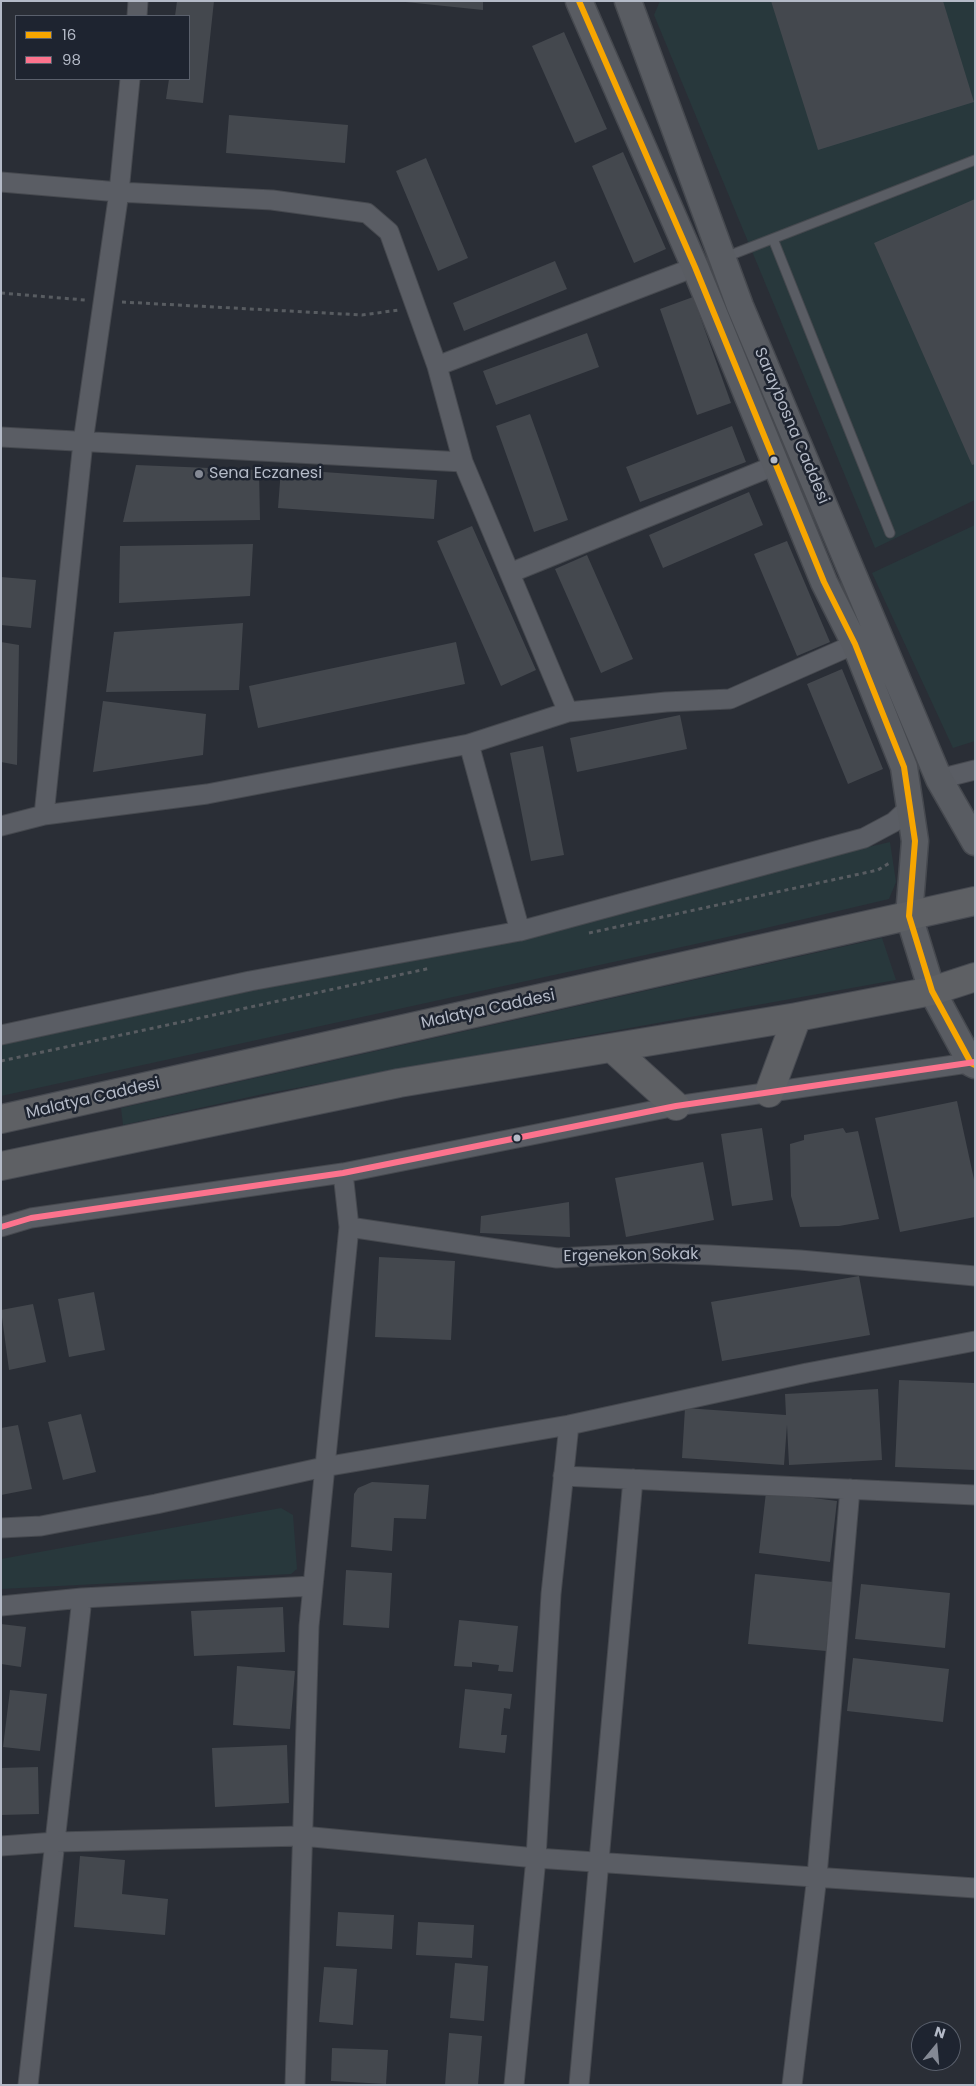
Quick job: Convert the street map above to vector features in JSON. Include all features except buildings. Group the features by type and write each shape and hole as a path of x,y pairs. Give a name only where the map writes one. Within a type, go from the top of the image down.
{"highway":[{"name":"Malatya Caddesi","path":"1,1119 975,901"},
{"path":"1,1166 398,1083 797,1017 932,991 975,977"},
{"path":"769,1093 797,1017"},
{"path":"612,1048 676,1106"}],"main road":[{"name":"Saraybosna Caddesi","path":"579,1 696,267 824,582 855,644 904,767 915,841 909,916 932,991 974,1063"},
{"name":"Saraybosna Caddesi","path":"628,1 744,315 940,779 975,842"}],"street":[{"path":"137,15 138,1"},
{"path":"44,815 83,442 118,192 130,80"},
{"path":"1,182 118,192 272,200 367,213 389,232 437,366 463,462 568,712"},
{"path":"437,366 696,267"},
{"path":"1,437 463,462"},
{"path":"510,573 776,465"},
{"path":"1,826 44,815 207,794 469,744 568,712 666,702 730,699 855,644"},
{"path":"469,744 520,931"},
{"path":"940,779 975,770"},
{"path":"1,1035 250,981 520,931 864,838 894,822 910,808"},
{"path":"1,1227 31,1218 343,1173 676,1106 974,1063"},
{"path":"295,2085 309,1626 349,1226 343,1173"},
{"name":"Ergenekon Sokak","path":"349,1226 557,1258 656,1252 800,1260 975,1276"},
{"path":"1,1528 41,1526 146,1506 324,1467 569,1425 807,1373 975,1341"},
{"path":"514,2085 536,1858 551,1594 569,1425"},
{"path":"564,1476 975,1495"},
{"path":"579,2085 633,1479"},
{"path":"792,2085 817,1876 850,1489"},
{"path":"1,1606 82,1598 312,1586"},
{"path":"28,2085 82,1598"},
{"path":"1,1846 56,1842 302,1836 536,1858 975,1888"}],"lane":[{"path":"723,258 975,160"},
{"path":"773,239 890,533"}],"path":[{"path":"1,293 103,301 362,315 416,307"}],"shaded area":[{"path":"660,1 975,1 975,500 875,548 654,15"},
{"path":"975,525 975,741 953,748 872,573"},
{"path":"890,842 896,882 889,899 732,936 1,1096 1,1045 338,972"},
{"path":"882,938 896,980 263,1094 123,1125 121,1108"},
{"path":"281,1508 293,1515 297,1569 291,1574 1,1589 1,1559"}],"transit line":[{"name":"16","path":"579,1 695,267 824,582 855,644 904,767 915,841 909,916 932,991 971,1063 975,1065"},
{"name":"98","path":"1,1227 31,1218 343,1173 676,1106 975,1062"}],"place":[{"name":"Sena Eczanesi","path":"199,474"}]}
